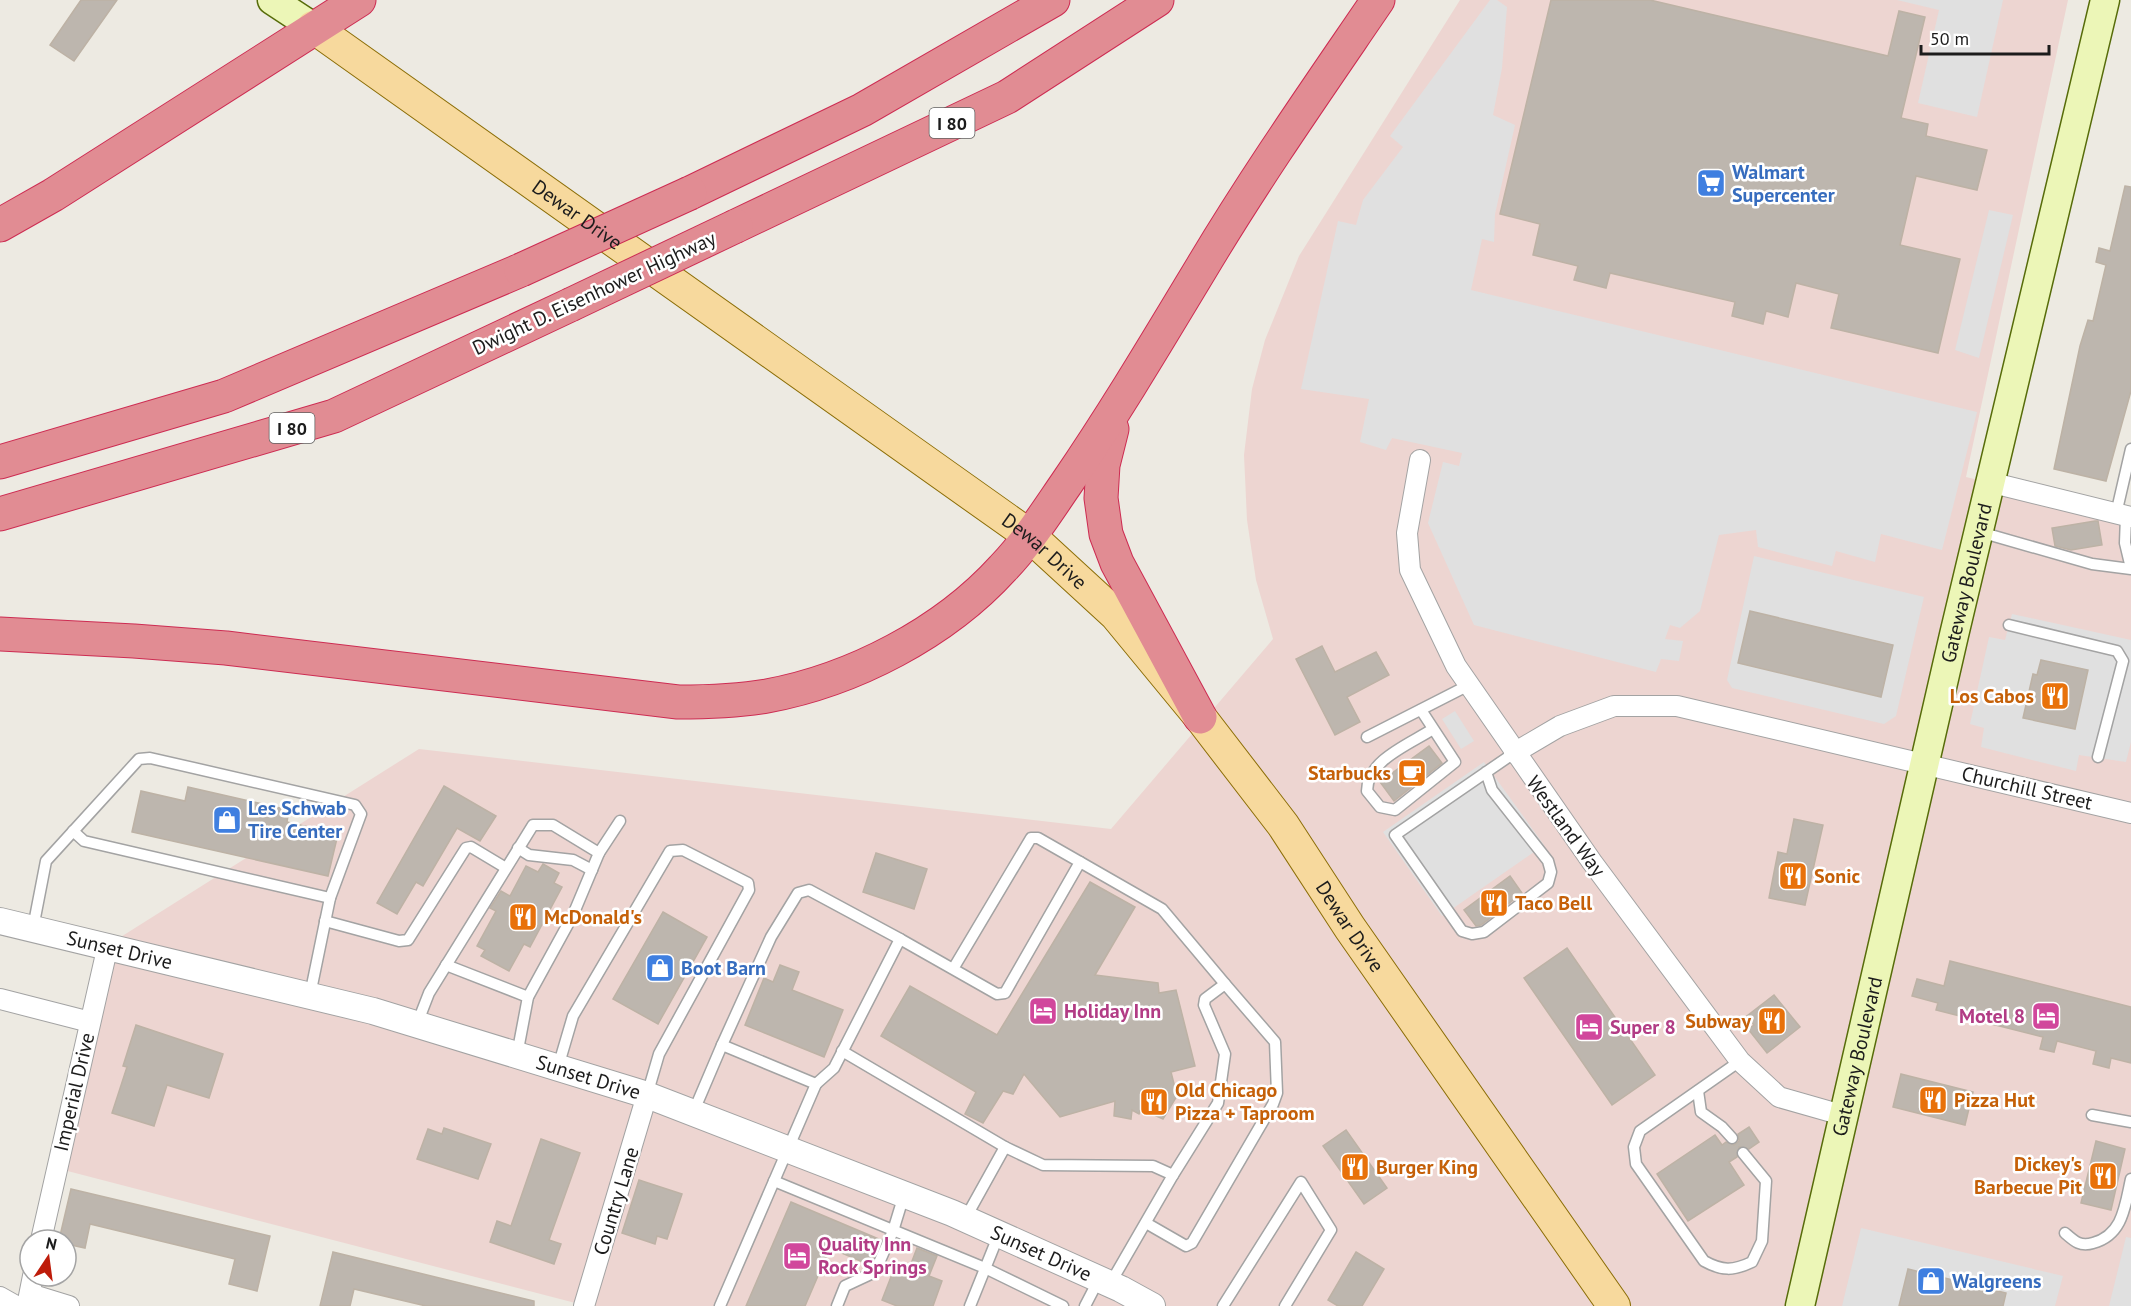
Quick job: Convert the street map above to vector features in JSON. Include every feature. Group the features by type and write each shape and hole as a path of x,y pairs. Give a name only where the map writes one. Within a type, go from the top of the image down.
{"highway":[{"path":"0,225 52,195 313,27 359,0"},
{"path":"0,462 224,396 521,270 690,193 862,110 1053,0"},
{"name":"Dwight D. Eisenhower Highway","path":"0,514 334,416 1007,97 1157,0"},
{"path":"0,634 134,640 226,648 660,701 731,701 768,695 819,682 870,661 928,630 978,592 1002,570 1030,536 1118,405 1238,207 1378,0"},
{"path":"1118,405 1103,465 1101,498 1106,534 1117,563 1200,717"}],"main road":[{"name":"Dewar Drive","path":"272,0 1030,536 1116,615 1200,717 1282,825 1350,928 1614,1306"},
{"name":"Gateway Boulevard","path":"1800,1306 1842,1114 1989,482 2104,0"}],"street":[{"name":"Westland Way","path":"1420,460 1407,533 1410,570 1455,666 1514,753 1710,1024 1740,1061 1779,1097 1842,1114"},
{"path":"1989,482 2124,516"},
{"name":"Churchill Street","path":"1514,753 1560,726 1614,706 1677,706 2131,813"},
{"name":"Sunset Drive","path":"0,921 310,994 417,1024 647,1095 965,1219 1104,1281 1152,1306"},
{"name":"Imperial Drive","path":"44,1228 108,945"},
{"path":"0,999 90,1022"},
{"name":"Country Lane","path":"584,1306 647,1095"},
{"path":"0,1297 27,1296 69,1306"}],"lane":[{"path":"1978,532 2092,564 2131,568 2125,543 2124,516 2131,449"},
{"path":"2009,625 2117,651 2123,661 2098,757"},
{"path":"1367,737 1468,685"},
{"path":"1421,710 1455,762 1395,810 1384,809 1372,799 1367,791 1368,776 1374,769 1433,729"},
{"path":"1486,772 1492,790 1548,861 1551,872 1548,883 1484,932 1472,934 1462,931 1395,835 1486,772 1514,753"},
{"path":"33,928 46,861 139,759 150,758 355,805 361,814 330,898 310,994"},
{"path":"517,1055 528,997 573,915 599,853 620,820"},
{"path":"417,1024 429,993 533,825 553,825 599,853"},
{"path":"74,831 84,841 330,898"},
{"path":"953,969 1031,838 1038,838 1161,909 1275,1042 1277,1093 1273,1104 1192,1244 1186,1246 1146,1223"},
{"path":"325,921 399,941 408,940 466,848 471,847 506,868"},
{"path":"518,848 529,855 573,860 592,870"},
{"path":"557,1068 573,1016 670,851 682,850 748,883 748,890 659,1054 647,1095"},
{"path":"693,1113 771,937 798,893 808,890 997,994 1005,993 1080,862"},
{"path":"720,1306 816,1084 834,1068 900,939"},
{"path":"446,965 528,997"},
{"path":"1085,1306 1146,1223 1218,1103 1226,1054 1204,1005 1205,999 1225,984"},
{"path":"722,1045 816,1084"},
{"path":"842,1051 1005,1147 1043,1165 1153,1166 1173,1175"},
{"path":"1740,1061 1640,1131 1634,1147 1636,1164 1704,1261 1718,1269 1735,1270 1752,1262 1762,1241 1766,1181 1743,1153"},
{"path":"1698,1090 1701,1112 1722,1127 1732,1138"},
{"path":"2092,1115 2131,1122"},
{"path":"965,1219 1005,1147"},
{"path":"2064,1233 2075,1243 2087,1245 2103,1240 2117,1230 2131,1179"},
{"path":"774,1181 985,1268 1062,1306"},
{"path":"1223,1306 1301,1182 1331,1230 1285,1306"},
{"path":"837,1306 845,1286 875,1272 893,1231 904,1194"},
{"path":"970,1306 999,1234"}],"shaded area":[{"path":"1460,0 2068,0 1966,477 2131,517 2131,1306 587,1306 56,1168 108,945 419,749 1111,829 1273,639 1256,580 1247,520 1244,455 1252,389 1265,340 1299,256"},
{"path":"1490,0 1497,0 1507,7 1502,68 1493,115 1515,125 1495,214 1494,242 1482,239 1471,290 1977,412 1942,550 1881,534 1875,562 1836,551 1832,566 1758,547 1756,530 1719,535 1700,611 1680,628 1670,625 1665,639 1683,641 1679,661 1661,659 1656,672 1474,625 1428,523 1443,462 1459,466 1462,453 1392,438 1386,450 1360,442 1369,399 1301,389 1338,221 1356,225 1363,200 1403,147 1390,136"},
{"path":"1897,0 2003,0 1977,117 1918,103 1939,10"},
{"path":"1989,210 2013,215 1979,358 1955,350"},
{"path":"1754,556 1924,597 1896,716 1884,724 1732,688 1727,680"},
{"path":"2012,614 2131,640 2131,742 2126,762 2079,755 2076,771 1981,747 1984,728 1970,724 1989,637 2005,640","holes":["2041,660 2088,670 2023,718 2033,674 2037,675"]},
{"path":"1455,711 1474,741 1461,749 1442,719"},
{"path":"1484,762 1544,845 1442,916 1383,832"},
{"path":"1861,1228 2063,1276 2055,1306 1842,1306"},
{"path":"2126,1237 2131,1238 2131,1306 2109,1306"}],"building":[{"path":"81,0 117,0 74,61 50,45"},
{"name":"Walmart Supercenter","path":"1551,0 1650,0 1888,56 1899,11 1925,17 1901,118 1928,124 1926,136 1987,150 1977,190 1916,176 1900,245 1960,259 1938,353 1831,328 1839,294 1796,283 1788,317 1766,311 1763,324 1732,316 1735,302 1610,273 1606,288 1574,280 1578,266 1533,255 1540,224 1500,214"},
{"path":"2125,186 2131,187 2131,391 2106,481 2054,469 2080,346 2088,320 2093,321 2106,265 2096,262 2099,248 2110,251"},
{"path":"2098,521 2102,545 2071,550 2055,546 2052,528"},
{"path":"1750,611 1893,645 1881,697 1738,663"},
{"path":"1322,646 1335,672 1376,652 1389,675 1347,697 1360,722 1335,735 1296,659"},
{"name":"Los Cabos","path":"2041,660 2088,670 2075,729 2023,718 2033,674 2037,675"},
{"name":"Starbucks","path":"1429,746 1442,763 1394,801 1380,782"},
{"path":"444,786 496,816 480,841 457,828 423,886 416,882 397,914 377,903"},
{"path":"188,787 289,810 287,822 338,834 328,876 132,832 141,791 185,801"},
{"name":"Sonic","path":"1794,819 1823,825 1805,905 1769,898 1778,852 1787,854"},
{"path":"876,853 927,869 914,909 863,892"},
{"name":"McDonald's","path":"543,864 559,873 554,883 562,887 530,947 524,944 509,971 481,956 485,950 477,946 496,911 490,908 501,891 510,896 526,866 538,872"},
{"name":"Taco Bell","path":"1510,876 1522,893 1481,925 1476,926 1464,910"},
{"path":"1090,882 1135,907 1095,975 1158,983 1159,993 1176,990 1195,1066 1171,1072 1177,1096 1163,1119 1141,1109 1139,1114 1132,1110 1131,1119 1114,1116 1115,1101 1060,1117 1024,1074 1013,1094 1003,1091 983,1123 965,1114 976,1092 881,1036 910,986 997,1035"},
{"name":"Boot Barn","path":"663,912 707,937 658,1024 613,999"},
{"name":"Super 8","path":"1567,948 1655,1075 1612,1105 1524,978"},
{"name":"Motel 8","path":"1950,961 2131,1007 2131,1063 2111,1058 2109,1068 2093,1064 2096,1051 2057,1041 2054,1052 2040,1049 2043,1037 1936,1010 1938,1003 1912,996 1917,979 1944,986"},
{"path":"780,965 799,972 792,990 843,1010 824,1057 745,1025 764,978 773,982"},
{"name":"Subway","path":"1774,995 1800,1027 1767,1053 1748,1029 1754,1025 1747,1016"},
{"path":"136,1025 223,1054 209,1098 167,1085 154,1126 112,1113 127,1067 123,1066"},
{"name":"Pizza Hut","path":"1901,1074 1973,1092 1965,1125 1893,1107"},
{"path":"1749,1127 1759,1142 1749,1149 1739,1147 1737,1157 1729,1162 1744,1185 1688,1221 1657,1174 1715,1135 1722,1145 1726,1142 1734,1145 1739,1141 1738,1134"},
{"path":"444,1128 491,1144 478,1179 417,1159 428,1129 442,1134"},
{"name":"Burger King","path":"1346,1130 1387,1188 1364,1204 1323,1146"},
{"path":"541,1139 580,1153 549,1240 561,1244 554,1264 490,1242 497,1221 511,1226"},
{"name":"Dickey's Barbecue Pit","path":"2096,1141 2125,1149 2111,1210 2081,1203"},
{"path":"639,1180 682,1194 667,1239 657,1236 655,1244 622,1233"},
{"path":"71,1189 270,1236 257,1291 229,1284 235,1259 90,1224 85,1248 78,1247 78,1228 62,1228"},
{"name":"Quality Inn Rock Springs","path":"791,1202 881,1240 870,1265 830,1248 805,1306 746,1306"},
{"name":"Quality Inn Rock Springs","path":"917,1248 937,1256 929,1276 942,1281 933,1306 897,1306 882,1300 896,1264 909,1269"},
{"path":"333,1252 534,1301 534,1306 426,1306 354,1289 350,1306 320,1306"},
{"path":"1356,1252 1384,1269 1362,1306 1338,1306 1328,1300"},
{"name":"Walgreens","path":"1908,1269 2006,1293 2003,1306 1899,1306"}],"place":[{"name":"Walmart Supercenter","path":"1711,183"},
{"name":"Los Cabos","path":"2055,696"},
{"name":"Starbucks","path":"1412,773"},
{"name":"Les Schwab Tire Center","path":"227,820"},
{"name":"Sonic","path":"1793,876"},
{"name":"Taco Bell","path":"1494,903"},
{"name":"McDonald's","path":"523,917"},
{"name":"Boot Barn","path":"660,968"},
{"name":"Holiday Inn","path":"1043,1011"},
{"name":"Motel 8","path":"2046,1016"},
{"name":"Subway","path":"1772,1021"},
{"name":"Super 8","path":"1589,1027"},
{"name":"Pizza Hut","path":"1933,1100"},
{"name":"Old Chicago Pizza + Taproom","path":"1154,1102"},
{"name":"Burger King","path":"1355,1167"},
{"name":"Dickey's Barbecue Pit","path":"2103,1176"},
{"name":"Quality Inn Rock Springs","path":"797,1256"},
{"name":"Walgreens","path":"1931,1281"}]}
